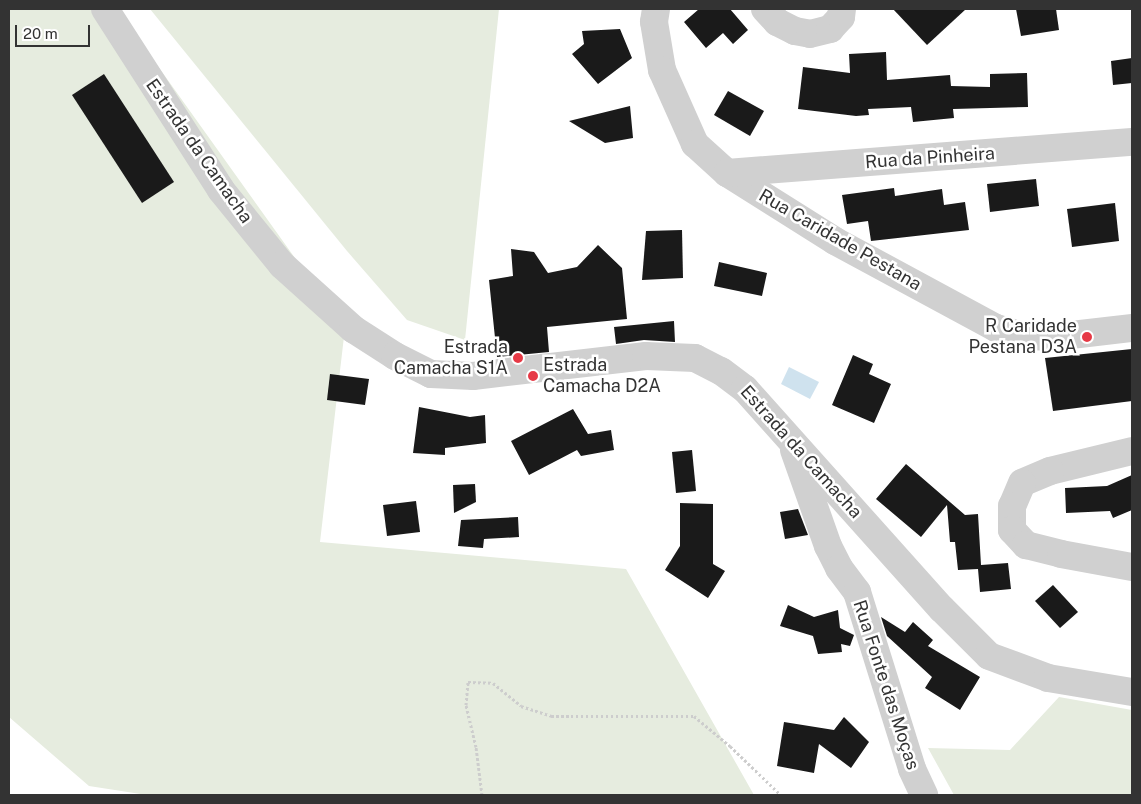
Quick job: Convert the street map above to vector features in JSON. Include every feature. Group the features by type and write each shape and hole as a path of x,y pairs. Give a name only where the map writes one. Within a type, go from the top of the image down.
{"street":[{"name":"Estrada da Camacha","path":"105,9 221,190 282,265 353,329 395,356 432,374 474,376 646,356 695,358 722,371 745,389 942,609 989,656 1048,678 1132,692"},
{"name":"Rua Caridade Pestana","path":"656,9 654,22 662,70 695,144 727,173 835,241 996,328 1023,336 1054,337 1132,328"},
{"path":"765,9 777,22 795,31 810,34 830,29 841,17 842,9"},
{"name":"Rua da Pinheira","path":"727,173 1132,142"},
{"name":"Rua Fonte das Moças","path":"789,437 828,546 839,568 856,592 912,769 924,795"},
{"path":"1132,451 1050,471 1022,483 1012,506 1012,530 1026,544 1061,554 1132,567"}],"path":[{"path":"482,795 476,747 466,705 468,682 493,683 521,706 552,716 694,716 730,746 781,795"}],"shaded area":[{"path":"9,9 117,9 345,328 320,542 626,569 754,795 147,795 89,786 9,717"},
{"path":"150,9 499,9 465,340 407,320 347,251"},
{"path":"1059,697 1132,710 1132,795 954,795 928,748 1010,750"}],"water":[{"path":"789,367 819,382 810,399 781,384"}],"building":[{"path":"699,9 730,9 748,30 733,44 723,33 706,48 684,22"},
{"path":"893,9 966,9 927,45"},
{"path":"1016,9 1056,9 1059,30 1021,36"},
{"path":"620,29 632,58 598,84 572,54 584,44 582,31"},
{"path":"886,52 887,80 950,75 951,86 990,87 990,74 1027,73 1028,107 953,109 954,118 913,122 911,107 868,109 869,115 856,116 798,109 803,67 850,73 849,54"},
{"path":"1132,58 1132,83 1113,85 1111,61"},
{"path":"104,74 174,182 142,203 72,95"},
{"path":"728,91 764,111 750,136 714,115"},
{"path":"630,106 633,138 605,143 569,121"},
{"path":"1036,179 1039,206 990,212 987,184"},
{"path":"894,188 895,196 942,189 944,205 965,202 969,230 871,241 868,221 847,224 842,195"},
{"path":"1115,203 1119,241 1072,247 1067,209"},
{"path":"682,230 683,278 642,280 646,231"},
{"path":"598,245 622,268 627,319 547,327 549,352 497,357 489,280 513,276 511,249 534,252 548,273 577,267"},
{"path":"719,262 767,273 762,296 714,286"},
{"path":"674,321 675,342 644,340 616,344 614,327"},
{"path":"1132,349 1132,401 1053,411 1045,358"},
{"path":"853,355 873,364 869,374 891,384 874,423 832,405"},
{"path":"330,374 369,379 365,405 327,400"},
{"path":"419,407 470,417 485,415 486,443 445,448 445,455 413,453"},
{"path":"573,409 588,434 611,430 614,450 581,456 577,450 529,475 511,441"},
{"path":"692,450 696,491 676,493 672,452"},
{"path":"906,464 965,515 978,514 981,565 1008,563 1011,589 980,592 978,569 958,570 955,542 950,542 947,505 921,537 876,499"},
{"path":"1132,475 1132,510 1113,518 1110,511 1066,513 1065,488 1107,486"},
{"path":"475,484 476,502 454,513 453,485"},
{"path":"416,501 420,532 387,536 383,505"},
{"path":"680,503 713,504 713,564 725,571 708,598 665,570 680,546"},
{"path":"798,509 808,535 785,539 780,512"},
{"path":"518,517 519,537 484,539 483,548 458,546 461,520"},
{"path":"1053,585 1078,612 1060,628 1035,601"},
{"path":"788,605 814,617 838,610 840,628 854,635 850,646 841,644 842,652 818,654 813,636 780,626"},
{"path":"881,617 905,632 913,622 933,640 928,646 980,677 960,710 925,688 932,677 887,636"},
{"path":"844,717 869,742 851,768 819,744 814,773 777,766 784,722 834,730"}],"place":[{"name":"R Caridade Pestana D3A","path":"1087,337"},
{"name":"Estrada Camacha S1A","path":"518,358"},
{"name":"Estrada Camacha D2A","path":"533,376"}]}
